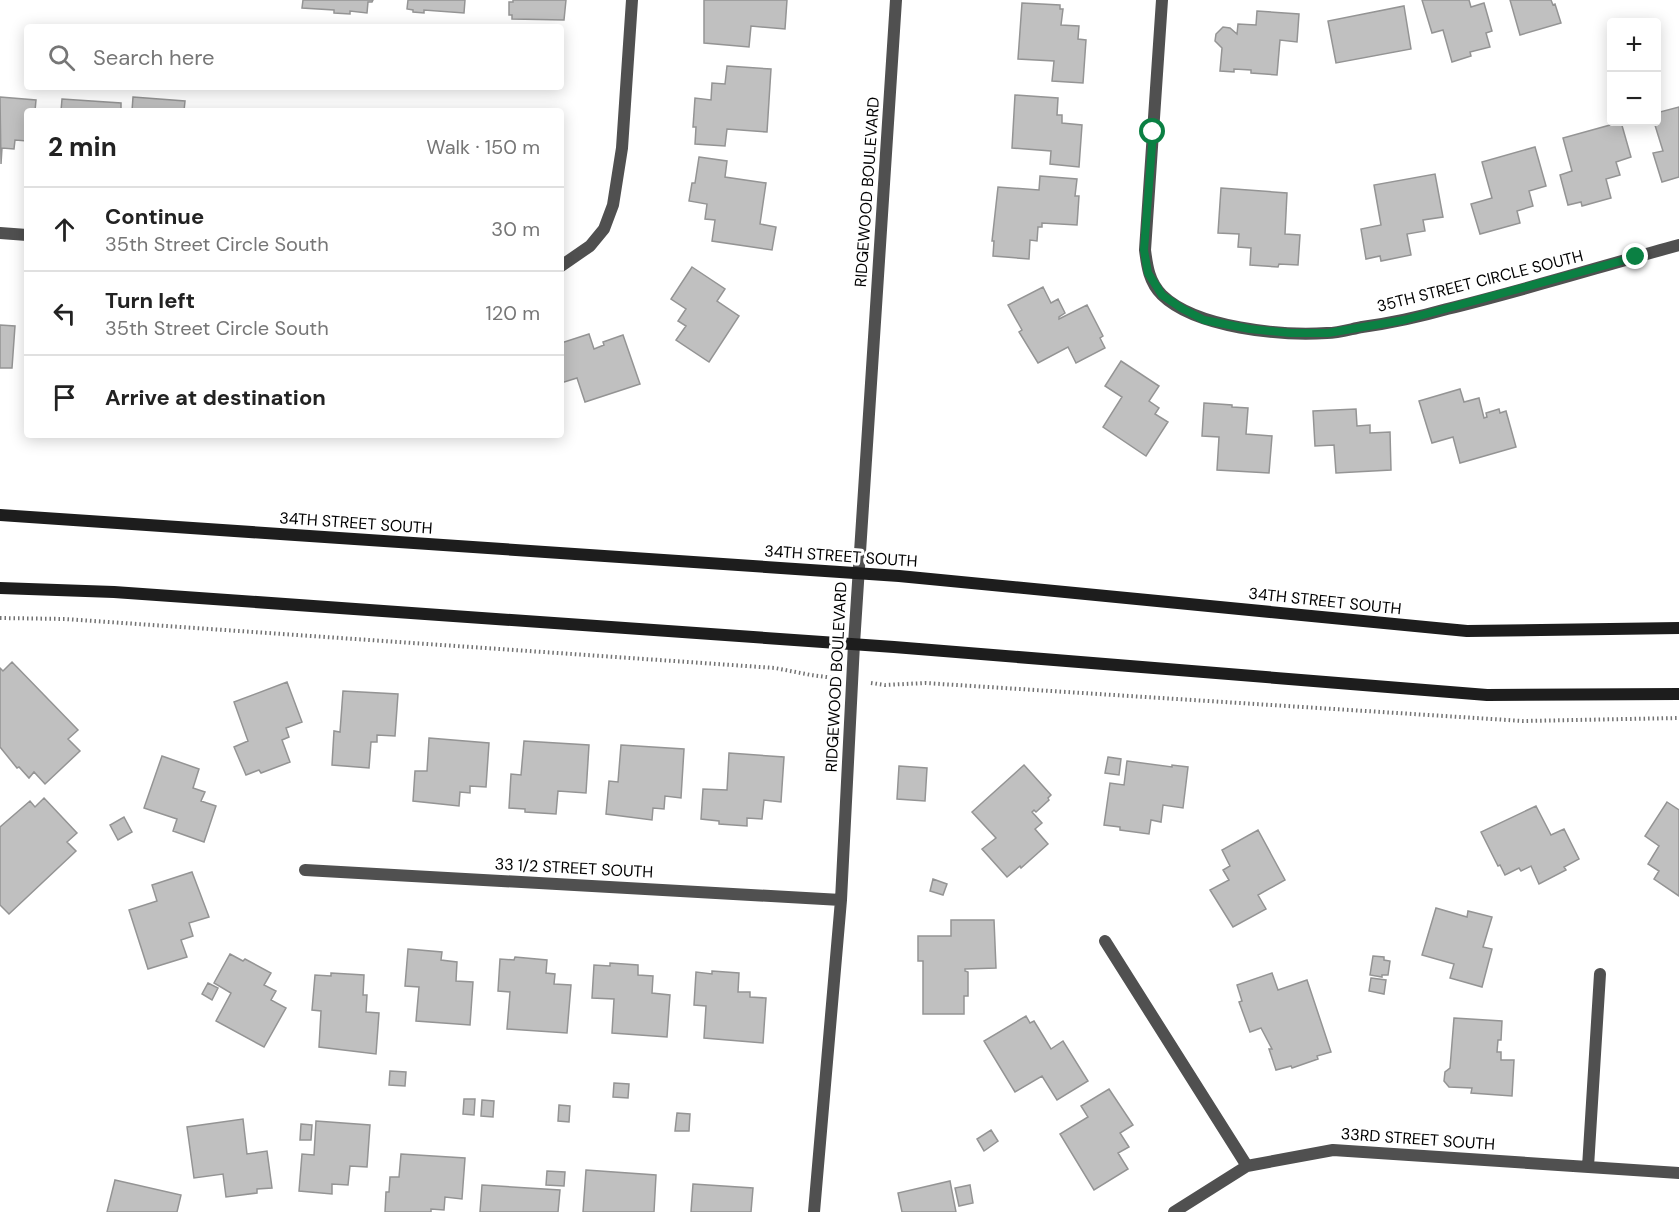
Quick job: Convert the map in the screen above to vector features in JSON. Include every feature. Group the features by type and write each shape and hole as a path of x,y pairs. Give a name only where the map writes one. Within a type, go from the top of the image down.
{"main road":[{"name":"34TH STREET SOUTH","path":"0,515 859,574 1467,631 1679,628"},
{"path":"0,588 126,592 854,644 1487,695 1679,694"}],"street":[{"path":"564,264 590,246 604,229 613,205 622,148 632,0"},
{"name":"RIDGEWOOD BOULEVARD","path":"814,1212 841,900 854,644 896,0"},
{"name":"35TH STREET CIRCLE SOUTH","path":"1162,0 1144,250 1148,273 1162,295 1204,320 1250,329 1291,333 1328,333 1427,315 1679,245"},
{"path":"0,233 24,235"},
{"name":"33 1/2 STREET SOUTH","path":"305,870 841,900"},
{"path":"1105,941 1247,1166"},
{"path":"1588,1167 1600,974"},
{"name":"33RD STREET SOUTH","path":"1174,1212 1247,1166 1333,1150 1679,1173"}],"path":[{"path":"0,618 66,619 775,668 885,685 925,683 1523,721 1679,718"}],"building":[{"path":"303,0 373,0 368,2 367,13 350,11 350,14 334,13 334,10 302,8"},
{"path":"408,0 465,0 464,13 424,10 424,13 413,12 407,9"},
{"path":"513,0 566,0 564,20 512,19 512,15 509,15 509,2"},
{"path":"704,0 787,0 785,29 751,26 749,47 704,43"},
{"path":"1422,0 1469,0 1471,7 1484,3 1492,31 1486,33 1490,47 1470,52 1471,56 1452,62 1443,30 1432,33"},
{"path":"1510,0 1551,0 1553,5 1555,4 1561,23 1520,35"},
{"path":"1022,3 1060,5 1060,9 1063,9 1061,25 1079,26 1078,39 1086,40 1083,83 1052,81 1054,61 1018,59"},
{"path":"1404,6 1411,49 1336,63 1328,21"},
{"path":"1257,11 1299,14 1297,42 1280,40 1277,75 1251,73 1251,70 1220,71 1222,48 1215,41 1216,34 1223,27 1230,28 1237,34 1238,24 1256,25"},
{"path":"727,66 771,69 767,132 727,129 725,146 695,144 696,127 693,127 695,98 711,100 712,83 725,84"},
{"path":"1015,95 1058,98 1057,115 1062,115 1062,123 1082,125 1079,167 1050,164 1051,151 1012,148"},
{"path":"0,97 36,100 35,108 24,108 24,141 15,140 14,149 2,148 1,164"},
{"path":"133,97 185,101 184,108 132,108"},
{"path":"62,99 121,103 121,108 61,108"},
{"path":"1679,107 1679,177 1662,182 1653,153 1663,151 1655,126 1661,126 1661,112"},
{"path":"1607,126 1622,126 1631,157 1616,162 1620,175 1606,179 1611,198 1582,206 1581,202 1568,205 1560,175 1572,171 1563,138"},
{"path":"1535,147 1546,186 1529,191 1533,206 1517,211 1520,223 1480,234 1471,204 1492,198 1482,162"},
{"path":"699,157 727,161 725,177 766,183 760,224 776,227 772,250 712,241 715,220 705,219 707,204 689,201 692,183 695,183"},
{"path":"1435,174 1443,217 1423,220 1425,231 1407,234 1411,255 1381,261 1380,256 1366,259 1361,229 1381,225 1374,185"},
{"path":"1040,176 1077,179 1075,196 1079,196 1077,225 1042,223 1042,227 1038,227 1037,241 1030,240 1029,259 993,256 994,241 992,241 998,187 1039,190"},
{"path":"1221,188 1287,193 1285,234 1300,235 1298,265 1279,264 1278,267 1250,265 1251,248 1238,247 1239,234 1218,233"},
{"path":"692,267 725,289 717,301 739,316 709,362 676,340 686,326 678,321 686,309 671,299"},
{"path":"1043,287 1051,303 1058,299 1065,313 1059,319 1087,305 1103,336 1100,338 1105,348 1076,363 1068,347 1038,363 1019,332 1022,330 1008,305"},
{"path":"0,325 15,326 12,368 0,368"},
{"path":"589,334 594,349 604,345 603,342 623,335 640,384 585,402 577,378 564,382 564,342"},
{"path":"1121,361 1159,386 1149,401 1159,408 1155,414 1168,422 1146,456 1103,427 1122,397 1105,386"},
{"path":"1460,389 1464,402 1479,398 1484,418 1487,417 1486,413 1499,409 1500,413 1506,411 1516,447 1460,463 1453,437 1432,443 1419,401"},
{"path":"1204,403 1248,408 1246,434 1272,436 1269,473 1217,470 1219,437 1202,436"},
{"path":"1356,409 1357,426 1370,425 1370,433 1390,432 1391,470 1336,473 1334,445 1315,446 1313,411"},
{"path":"12,662 78,730 68,739 80,751 45,784 34,772 29,778 19,767 17,768 0,747 0,668 3,671"},
{"path":"287,682 302,722 286,728 289,737 282,740 290,762 261,773 259,770 246,775 234,747 248,741 234,702"},
{"path":"343,691 398,694 395,736 377,735 377,742 371,742 369,768 332,765 334,731 340,732"},
{"path":"429,738 489,743 486,787 470,786 470,793 460,792 459,806 413,801 415,771 427,771"},
{"path":"524,741 589,745 586,793 558,791 556,814 525,812 525,809 509,808 511,774 521,775"},
{"path":"621,745 684,749 681,798 665,796 664,809 653,808 652,820 606,814 609,781 618,782"},
{"path":"729,753 784,757 781,802 764,800 762,819 747,818 747,826 719,824 719,821 701,819 703,789 727,790"},
{"path":"162,756 199,769 193,788 205,792 201,801 216,806 204,842 173,831 177,819 144,808"},
{"path":"1108,757 1121,759 1119,775 1105,773"},
{"path":"1127,761 1188,767 1183,808 1163,805 1161,822 1151,820 1149,834 1104,825 1110,783 1124,785"},
{"path":"1024,765 1051,795 1049,800 1036,812 1034,810 1032,812 1042,823 1035,829 1048,844 1007,877 982,849 996,838 972,812"},
{"path":"899,766 927,768 925,801 897,799"},
{"path":"44,798 77,833 67,842 76,851 9,914 0,905 0,827 30,801 35,807"},
{"path":"1667,802 1679,810 1679,896 1654,879 1659,871 1648,864 1659,846 1645,836"},
{"path":"1536,806 1551,835 1564,829 1579,859 1564,867 1566,870 1539,884 1531,866 1521,871 1519,868 1505,875 1481,832"},
{"path":"124,817 132,832 118,840 110,825"},
{"path":"1258,830 1285,880 1258,895 1266,909 1233,927 1210,890 1229,880 1223,870 1230,866 1222,850"},
{"path":"192,872 209,917 189,923 193,936 181,940 187,957 148,969 129,910 157,901 152,885"},
{"path":"933,879 947,884 943,895 930,891"},
{"path":"1436,908 1467,917 1468,911 1492,917 1483,947 1492,949 1482,987 1450,978 1454,964 1422,955"},
{"path":"951,920 994,920 996,968 965,969 968,972 968,996 964,996 964,1014 923,1014 923,961 918,961 918,936 951,936"},
{"path":"408,949 442,952 441,960 457,962 456,981 473,982 470,1025 416,1021 419,987 405,986"},
{"path":"230,954 271,973 264,985 276,991 271,1000 286,1008 264,1047 216,1021 231,993 214,983"},
{"path":"1373,956 1384,957 1384,960 1390,961 1388,975 1382,975 1382,977 1370,975"},
{"path":"515,957 547,960 546,973 555,974 554,984 571,985 567,1033 507,1029 510,992 498,991 500,959 514,960"},
{"path":"610,963 638,965 638,975 653,976 652,993 670,995 667,1037 612,1033 614,999 592,998 594,965 610,966"},
{"path":"712,971 739,973 738,992 750,992 750,997 766,998 763,1043 704,1038 706,1006 694,1005 696,972 712,974"},
{"path":"331,973 364,975 363,995 367,995 366,1012 379,1013 376,1054 319,1047 321,1011 312,1010 315,975 331,976"},
{"path":"1272,973 1278,990 1307,980 1331,1052 1292,1068 1291,1066 1276,1070 1269,1049 1272,1049 1261,1028 1250,1032 1239,1002 1242,1001 1237,985"},
{"path":"1371,978 1386,980 1384,994 1369,991"},
{"path":"208,983 218,988 212,1000 202,994"},
{"path":"1026,1016 1030,1023 1034,1021 1051,1049 1063,1041 1088,1081 1057,1100 1042,1076 1015,1092 984,1041"},
{"path":"1454,1018 1502,1021 1501,1040 1498,1040 1497,1052 1501,1052 1501,1060 1514,1060 1512,1096 1471,1093 1472,1088 1449,1087 1444,1081 1445,1072 1450,1068"},
{"path":"390,1071 406,1072 405,1086 389,1085"},
{"path":"614,1083 629,1084 628,1098 613,1097"},
{"path":"1109,1089 1133,1125 1120,1133 1129,1147 1118,1153 1128,1169 1094,1190 1060,1134 1088,1117 1081,1106"},
{"path":"464,1099 475,1099 474,1115 463,1114"},
{"path":"482,1100 494,1101 493,1117 481,1116"},
{"path":"559,1105 570,1106 569,1122 558,1121"},
{"path":"677,1113 690,1114 689,1131 675,1131"},
{"path":"243,1119 247,1154 267,1151 272,1188 257,1189 257,1193 226,1197 223,1174 194,1178 187,1127"},
{"path":"316,1121 370,1125 367,1167 350,1166 348,1185 332,1184 332,1194 299,1191 302,1154 314,1155"},
{"path":"301,1124 312,1125 311,1140 300,1140"},
{"path":"991,1130 998,1141 984,1151 977,1139"},
{"path":"401,1154 465,1158 462,1199 445,1197 444,1210 385,1212 386,1192 389,1192 390,1177 399,1177"},
{"path":"586,1170 656,1175 654,1212 583,1212"},
{"path":"547,1171 565,1172 564,1186 546,1185"},
{"path":"115,1180 181,1195 177,1212 107,1212"},
{"path":"950,1181 956,1212 902,1212 898,1193"},
{"path":"693,1184 753,1188 751,1212 691,1212"},
{"path":"482,1185 560,1190 558,1212 480,1212"},
{"path":"970,1185 973,1203 959,1206 955,1188"}],"route":[{"path":"1153,132 1144,250 1148,273 1162,295 1204,320 1250,329 1291,333 1328,333 1386,324 1473,303 1636,257"}]}
